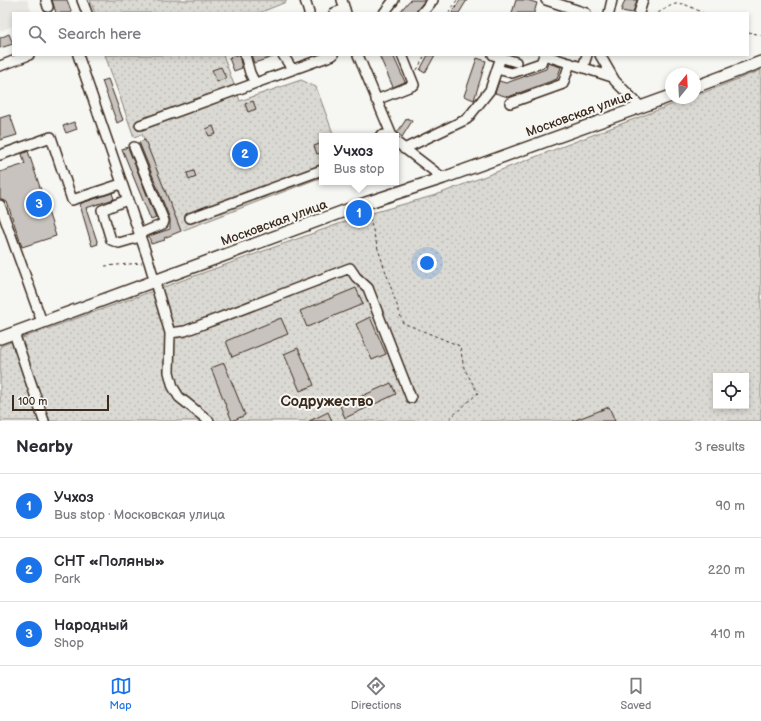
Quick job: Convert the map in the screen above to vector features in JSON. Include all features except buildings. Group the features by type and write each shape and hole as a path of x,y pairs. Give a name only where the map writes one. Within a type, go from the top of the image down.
{"main road":[{"path":"701,84 761,62"},
{"name":"Московская улица","path":"0,338 366,203 443,178 665,98"}],"street":[{"path":"82,0 87,12"},
{"path":"305,0 310,12"},
{"path":"385,12 394,0"},
{"path":"423,12 433,0"},
{"path":"546,0 583,12"},
{"path":"610,12 612,0"},
{"path":"639,12 643,0"},
{"path":"336,12 345,7"},
{"path":"0,66 25,56"},
{"path":"78,56 122,184 170,333 169,372 173,387 179,397 209,421"},
{"path":"245,56 250,73 255,83"},
{"path":"284,56 292,69"},
{"path":"358,56 390,133"},
{"path":"376,100 414,85 402,56"},
{"path":"404,149 467,119 490,90 497,68 497,56 517,59 512,73"},
{"path":"497,68 512,73 541,63 544,56"},
{"path":"583,68 587,56"},
{"path":"601,56 612,77 641,107"},
{"path":"140,126 292,69 318,57"},
{"path":"557,57 583,68 612,77"},
{"path":"510,103 563,84 570,63"},
{"path":"0,155 51,137 72,200 122,184"},
{"path":"399,145 443,178"},
{"path":"127,200 102,210 111,240 119,243 139,236 163,224 164,221 134,147"},
{"path":"190,218 319,171"},
{"path":"0,205 42,322"},
{"path":"170,333 185,331 350,268 356,277 368,288 411,398"},
{"path":"14,333 44,421"}],"path":[{"path":"450,12 458,0"},
{"path":"679,0 701,12"},
{"path":"659,12 667,5"},
{"path":"749,32 761,35"},
{"path":"412,80 424,56"},
{"path":"366,203 378,249 403,323 460,346 464,368 478,393 447,421"},
{"path":"105,266 146,263"}],"shaded area":[{"path":"0,0 27,0 32,12 12,12 12,26 0,31"},
{"path":"90,0 286,0 286,2 261,12 95,12"},
{"path":"105,56 223,56 240,101 301,80 316,87 333,133 319,133 319,178 181,231 142,134 134,137"},
{"path":"761,70 761,421 0,421 0,346 358,217 436,195 673,104 701,104 701,94"}],"place":[{"name":"СНТ «Поляны»","path":"245,154"},
{"name":"Народный","path":"39,204"},
{"name":"Учхоз","path":"359,213"}],"district":[{"name":"Содружество","path":"327,401"}]}
